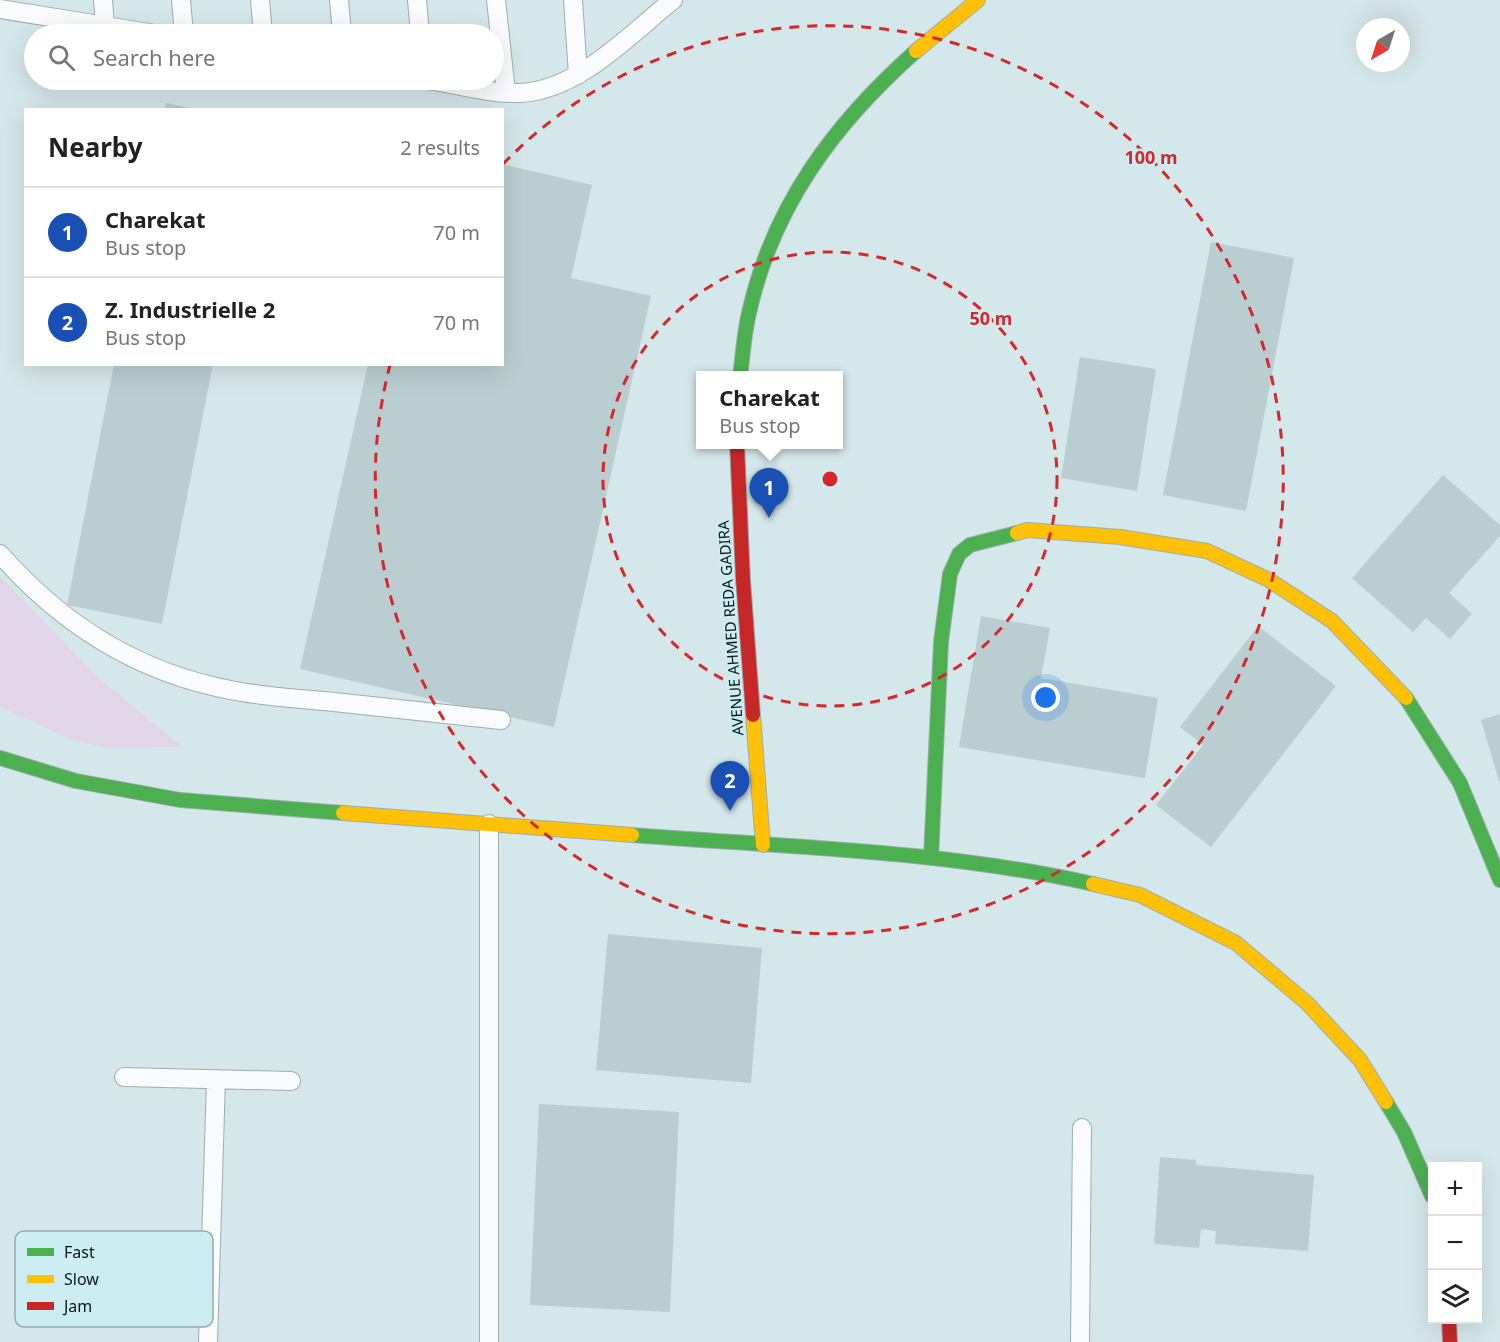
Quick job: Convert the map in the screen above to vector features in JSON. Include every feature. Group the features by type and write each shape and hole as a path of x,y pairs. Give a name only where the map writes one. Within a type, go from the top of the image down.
{"main road":[{"path":"741,371 756,286 780,217 799,183 820,151 869,91 927,39 978,0"},
{"name":"AVENUE AHMED REDA GADIRA","path":"737,449 743,580 763,845"},
{"path":"931,858 941,642 950,574 959,554 970,545 1027,530 1120,537 1207,551 1269,580 1332,621 1403,693 1460,783 1500,880"},
{"path":"0,758 76,781 180,800 931,858 1040,872 1140,895 1236,943 1307,1003 1360,1060 1404,1132 1428,1187"},
{"path":"1449,1324 1450,1342"}],"lane":[{"path":"103,0 105,24"},
{"path":"181,0 183,24"},
{"path":"260,0 262,24"},
{"path":"339,0 341,24"},
{"path":"417,0 419,24"},
{"path":"496,0 499,24"},
{"path":"573,0 578,75"},
{"path":"493,90 506,92 548,89 578,75 657,6 673,0"},
{"path":"0,9 27,7 97,24"},
{"path":"504,74 506,92"},
{"path":"0,554 34,591 74,624 144,664 184,679 247,693 501,720"},
{"path":"489,824 489,1342"},
{"path":"124,1077 291,1081"},
{"path":"211,1231 216,1079"},
{"path":"1080,1342 1082,1128"},
{"path":"208,1327 208,1342"}],"shaded area":[{"path":"0,577 102,681 182,747 108,748 70,739 0,706"}],"building":[{"path":"166,103 191,108 165,108"},
{"path":"504,164 592,185 571,278 651,296 554,727 300,669 368,366 504,366"},
{"path":"1211,242 1294,258 1246,511 1163,495"},
{"path":"1080,357 1156,369 1137,491 1061,478"},
{"path":"114,366 213,366 162,624 67,605"},
{"path":"1443,475 1500,525 1500,536 1449,593 1472,614 1450,639 1426,618 1413,632 1352,578"},
{"path":"981,616 1050,628 1041,678 1158,698 1145,778 959,747"},
{"path":"1258,626 1336,686 1211,847 1156,805 1203,745 1180,727"},
{"path":"1500,714 1500,781 1499,781 1481,720"},
{"path":"608,934 762,948 751,1083 596,1070"},
{"path":"539,1104 679,1112 670,1312 530,1305"},
{"path":"1160,1157 1196,1160 1196,1165 1314,1175 1308,1251 1215,1244 1216,1231 1201,1229 1199,1248 1154,1244"}],"traffic: fast":[{"path":"741,371 747,321 760,274 791,202 811,168 834,137 859,107 916,51"},
{"path":"931,858 941,642 950,574 959,554 970,545 1017,533"},
{"path":"1406,698 1460,783 1500,880"},
{"path":"0,758 76,781 180,800 343,813"},
{"path":"632,835 922,857 979,864 1093,884"},
{"path":"1386,1102 1404,1132 1428,1187"}],"traffic: slow":[{"path":"916,51 978,0"},
{"path":"1017,533 1027,530 1120,537 1207,551 1269,580 1332,621 1406,698"},
{"path":"753,715 763,845"},
{"path":"343,813 632,835"},
{"path":"1093,884 1140,895 1236,943 1307,1003 1360,1060 1386,1102"}],"traffic: jam":[{"path":"737,449 743,580 753,715"},
{"path":"1449,1324 1450,1342"}],"place":[{"name":"Charekat","path":"769,518"},
{"name":"Z. Industrielle 2","path":"730,811"}]}
